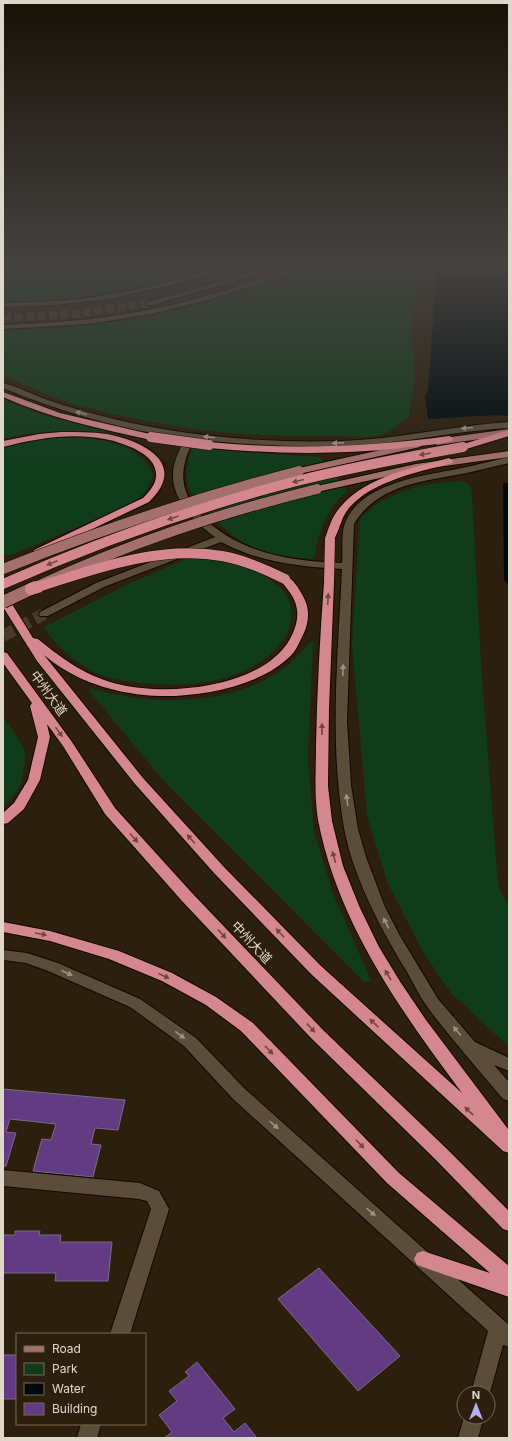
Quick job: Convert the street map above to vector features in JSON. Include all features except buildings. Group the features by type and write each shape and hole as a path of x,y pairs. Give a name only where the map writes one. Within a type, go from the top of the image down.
{"highway":[{"path":"3,394 72,419 151,437 209,445 266,450 322,452 396,447 449,440"},
{"path":"3,584 118,537 203,507 275,486 326,474 383,461 463,447 508,428"},
{"path":"3,444 47,435 80,434 120,440 143,449 152,456 159,465 162,474 159,486 146,500 3,569"},
{"path":"449,462 398,476 367,489 350,500 342,508 332,528 330,539 322,722 322,764 325,820 336,864 357,919 399,994 509,1143"},
{"path":"26,635 63,665 81,675 124,689 156,693 224,686 247,679 270,667 286,653 298,637 302,623 303,609 297,592 285,579 269,570 247,561 229,556 168,554 111,564 31,589"},
{"name":"中州大道","path":"3,598 41,659 139,781 219,870 316,970 509,1146"},
{"name":"中州大道","path":"3,655 68,745 110,811 187,897 317,1034 441,1154 509,1223"},
{"path":"3,820 19,806 34,780 36,773 44,737 34,699"},
{"path":"3,928 50,936 114,955 167,977 211,1001 247,1027 393,1178 509,1278"},
{"path":"423,1259 509,1288"}],"main road":[{"path":"3,569 154,513 245,484 401,448 508,428"},
{"path":"3,602 100,558 185,526 252,505 384,473 449,462 509,458"}],"street":[{"path":"3,385 31,398 108,420 191,435 264,442 304,444 366,442 458,429 508,428"},
{"path":"191,435 179,462 178,478 180,493 199,519 211,530 222,538 244,549 282,561 312,565 347,566"},
{"path":"509,458 409,482 382,493 365,503 351,519 349,524 341,721 345,785 351,828 368,882 394,938 433,1002 509,1094"},
{"path":"44,614 100,585 222,538"},
{"path":"3,955 27,958 67,973 135,1003 190,1042 239,1094 504,1333 484,1385"},
{"path":"471,1047 509,1065"},
{"path":"3,1178 140,1191 153,1196 160,1209 120,1333"},
{"path":"87,1438 91,1425"},
{"path":"468,1438 472,1425"}],"green space":[{"path":"3,332 411,332 415,377 409,416 387,433 379,436 367,437 257,435 179,427 117,415 73,404 22,384 3,373"},
{"path":"3,400 43,415 111,433 57,431 30,433 3,439"},
{"path":"67,437 94,439 113,443 130,449 146,461 150,467 153,476 145,493 129,505 12,555 3,555 3,447 41,439"},
{"path":"193,447 319,457 348,491 340,497 324,521 314,559 280,555 248,545 214,519 197,501 188,486 187,466"},
{"path":"460,481 466,482 471,488 472,495 481,664 497,873 499,888 509,907 509,1047 451,993 423,952 388,884 367,816 352,645 360,519 370,509 381,502 406,490 433,484"},
{"path":"188,558 211,559 243,566 263,575 285,593 291,606 289,629 284,640 267,657 252,667 236,674 203,683 168,685 133,682 105,676 84,667 55,642 44,627 128,584"},
{"path":"313,640 308,759 314,831 332,891 371,981 364,982 163,780 90,692 90,688 139,698 165,700 192,700 217,696 242,689 266,679 287,666"},
{"path":"3,716 24,748 25,759 19,789 3,807"}],"water":[{"path":"432,332 509,332 509,416 496,415 428,419 425,396 428,390"},
{"path":"509,482 509,587 504,579 503,484"}],"tunnel":[{"path":"3,636 44,614"}]}
